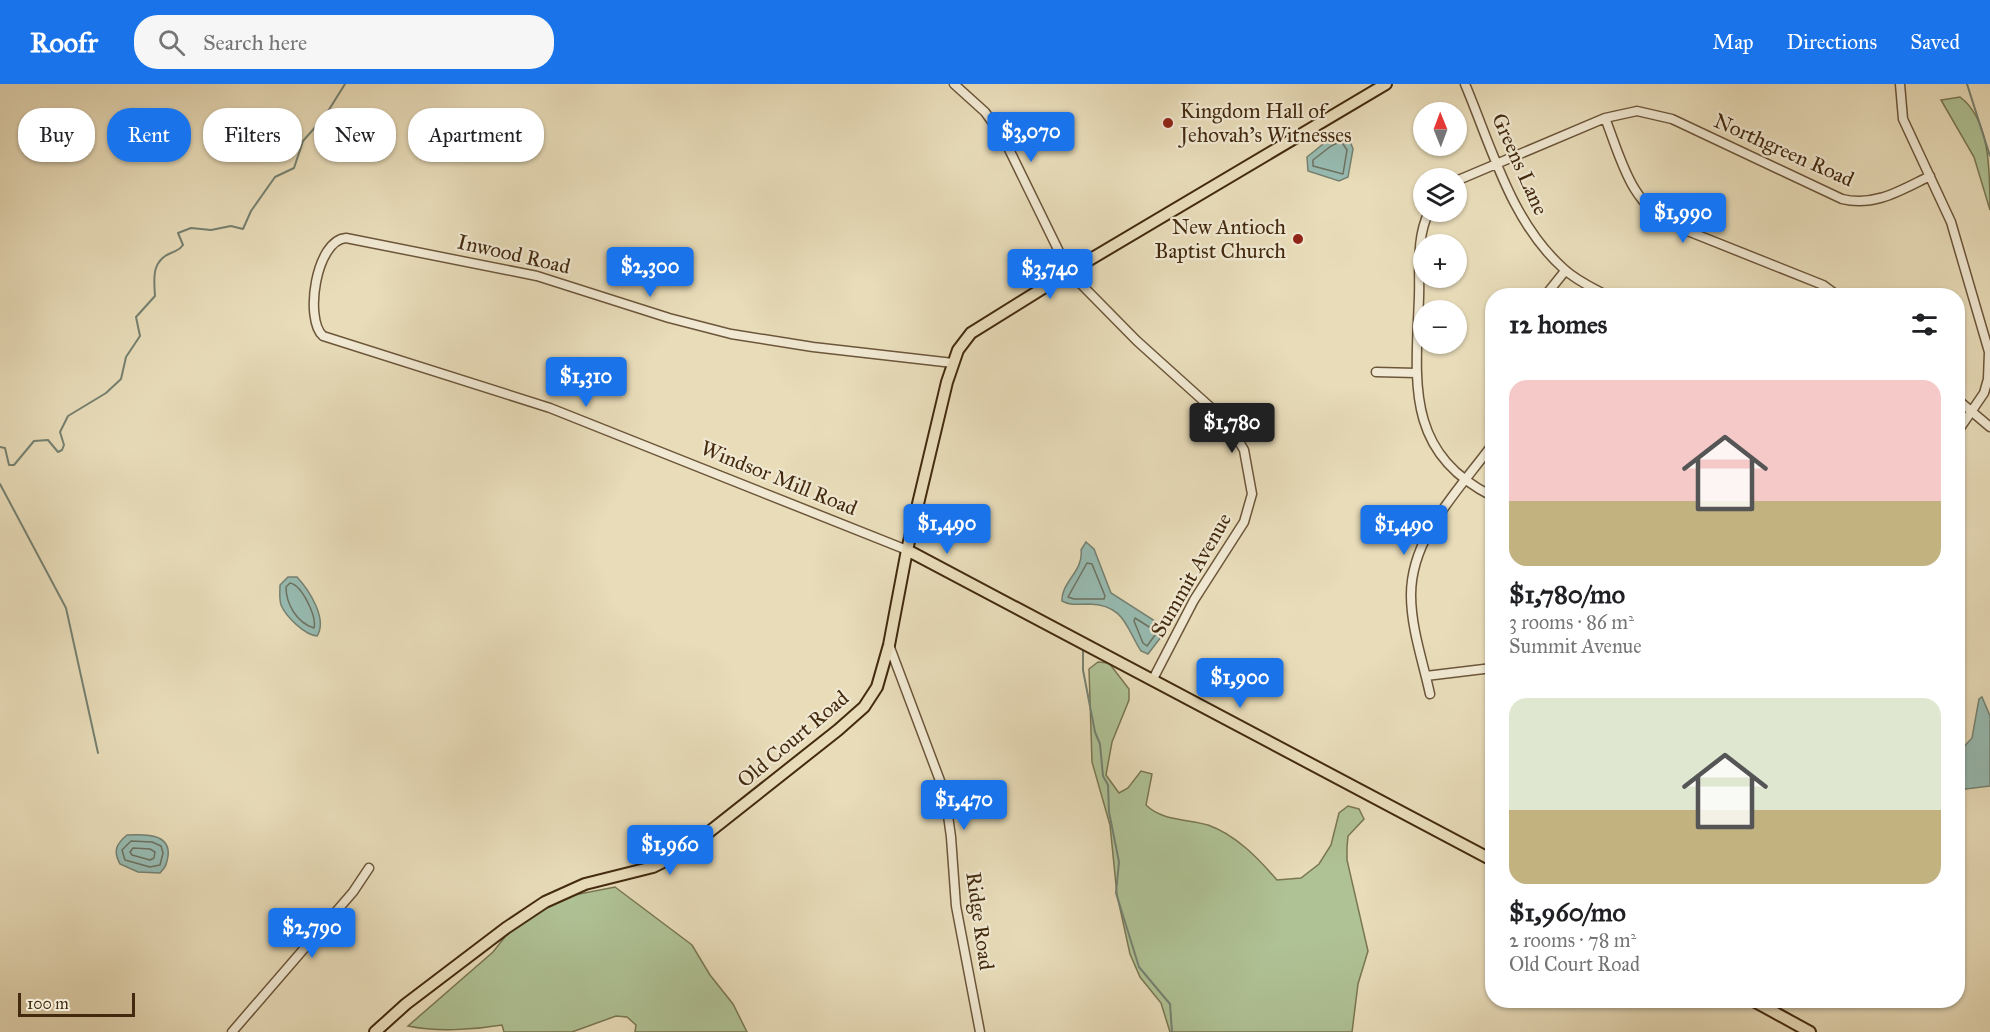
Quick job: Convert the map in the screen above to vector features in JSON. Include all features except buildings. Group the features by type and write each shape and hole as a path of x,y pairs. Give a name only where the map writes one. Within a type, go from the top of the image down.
{"main road":[{"name":"Old Court Road","path":"375,1032 424,990 545,902 585,884 654,867 702,839 855,716 877,687 889,645 908,550 953,363 958,350 971,333 1069,272 1386,84"},
{"name":"Windsor Mill Road","path":"908,550 1485,856"},
{"path":"1766,1008 1810,1032"}],"street":[{"name":"Summit Avenue","path":"954,84 985,112 1003,137 1069,272 1137,341 1228,423 1237,435 1249,464 1252,494 1244,522 1194,600 1153,679"},
{"name":"Greens Lane","path":"1465,84 1521,216 1539,243 1565,271 1594,288"},
{"path":"1900,84 1903,118 1951,222 1989,352 1988,379 1973,411 1965,422"},
{"name":"Northgreen Road","path":"1467,176 1605,118 1637,111 1665,117 1853,202 1886,198 1930,176"},
{"path":"1605,118 1631,185 1653,213 1675,226 1826,288"},
{"path":"1426,222 1422,234 1416,395 1426,428 1442,456 1466,480 1485,492"},
{"name":"Inwood Road","path":"346,238 537,276 669,318 731,334 813,347 953,363"},
{"name":"Windsor Mill Road","path":"346,238 340,239 327,248 320,267 314,316 315,326 323,336 550,408 908,550"},
{"path":"1551,288 1565,271"},
{"path":"1376,372 1416,373"},
{"path":"1965,405 1990,427"},
{"path":"1430,694 1413,615 1412,579 1424,540 1485,454"},
{"name":"Ridge Road","path":"889,645 945,794 956,906 980,1032"},
{"path":"1426,676 1485,669"},
{"path":"232,1032 353,892 369,868"}],"green space":[{"path":"1960,97 1970,107 1983,132 1990,179 1990,210 1974,157 1941,100"},
{"path":"1098,662 1109,663 1129,689 1129,700 1112,742 1106,775 1119,793 1128,788 1141,771 1152,774 1146,805 1160,814 1218,829 1237,841 1277,880 1301,878 1319,864 1331,845 1339,813 1348,806 1359,809 1364,819 1348,836 1347,860 1368,951 1358,984 1352,1032 1170,1032 1161,1003 1140,977 1130,954 1117,895 1110,825 1092,762 1089,669"},
{"path":"615,887 692,945 710,975 733,1004 747,1032 635,1032 636,1025 627,1017 616,1016 572,1032 504,1032 502,1025 455,1030 408,1026 493,952 516,923 569,896"}],"water":[{"path":"1340,135 1349,138 1353,149 1348,177 1339,181 1308,171 1307,157 1327,141"},
{"path":"1086,542 1094,549 1111,593 1155,621 1160,627 1161,637 1148,654 1141,651 1123,619 1117,613 1101,605 1072,604 1062,601 1065,588 1079,564 1081,550"},
{"path":"288,577 297,577 316,605 320,621 317,636 296,625 281,605 280,585"},
{"path":"1982,697 1990,716 1990,786 1965,789 1965,746 1972,738 1979,699"},
{"path":"127,835 155,836 165,843 168,848 168,858 160,873 138,872 120,864 117,848"}],"waterway":[{"path":"0,447 5,448 9,465 14,465 34,441 48,440 58,452 62,450 64,445 60,432 68,416 106,393 121,379 126,357 140,336 136,317 155,296 154,277 157,266 165,256 183,245 178,233 191,228 211,230 231,226 243,229 251,211 275,177 294,168 303,141 325,116 345,84"},
{"path":"1967,84 1990,156"},
{"path":"0,484 66,608 98,753"},
{"path":"1083,650 1083,670 1095,732 1100,744 1103,776 1108,785 1109,812 1119,862 1116,893 1139,967 1170,1004 1172,1032"}],"place":[{"name":"Kingdom Hall of Jehovah's Witnesses","path":"1168,123"},
{"name":"New Antioch Baptist Church","path":"1298,239"}]}
